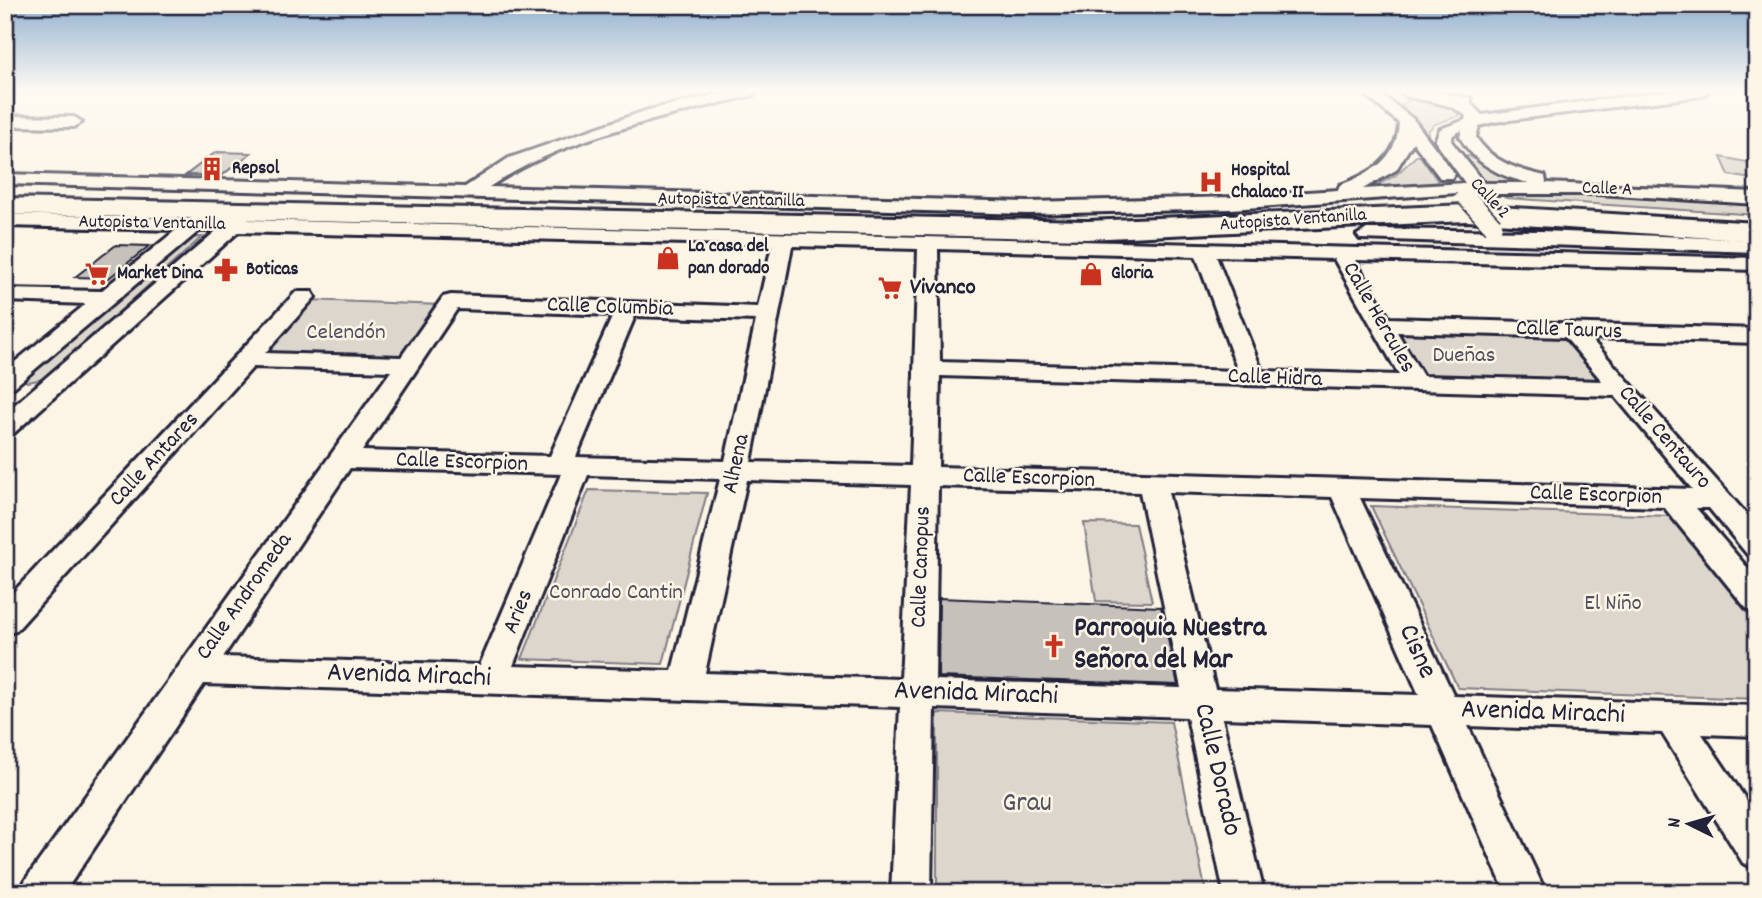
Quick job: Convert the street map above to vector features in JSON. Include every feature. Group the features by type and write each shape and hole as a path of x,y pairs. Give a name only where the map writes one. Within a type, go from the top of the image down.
{"highway":[{"path":"33,196 116,181"},
{"path":"5,196 229,212"},
{"name":"Autopista Ventanilla","path":"229,212 1070,219 1295,210 1375,203 1489,211"},
{"path":"5,206 229,212"},
{"name":"Autopista Ventanilla","path":"229,212 1127,230 1489,211"},
{"path":"1489,211 1757,220"},
{"path":"1489,211 1757,232"},
{"path":"881,227 928,242"}],"street":[{"path":"469,192 509,165 598,133"},
{"path":"1318,198 1367,181 1389,167 1402,154 1408,140 1406,133"},
{"path":"1417,133 1489,211"},
{"name":"Calle 2","path":"1447,133 1443,141 1489,211"},
{"path":"1469,133 1471,145 1496,164 1528,178 1585,189"},
{"name":"Autopista Ventanilla","path":"5,178 1028,208 1179,206 1318,198 1489,211 1757,246"},
{"name":"Calle A","path":"1489,211 1585,189 1757,198"},
{"name":"Autopista Ventanilla","path":"1097,246 1125,237 1489,211"},
{"path":"5,382 107,298 229,212"},
{"path":"5,427 46,391 229,212"},
{"name":"Autopista Ventanilla","path":"5,220 229,212 783,240 1203,248 1757,264"},
{"name":"Alhena","path":"685,686 736,471 783,240"},
{"name":"Calle Canopus","path":"911,893 928,369 928,242"},
{"path":"1203,248 1253,379"},
{"name":"Calle Hercules","path":"1340,252 1415,383"},
{"path":"5,295 107,298"},
{"name":"Calle Antares","path":"9,613 304,297"},
{"name":"Calle Columbia","path":"451,302 769,314"},
{"name":"Calle Andromeda","path":"40,893 451,302"},
{"name":"Aries","path":"491,679 626,309"},
{"name":"Calle Taurus","path":"1382,325 1747,336"},
{"name":"Calle Centauro","path":"1572,331 1757,546"},
{"path":"1747,336 1757,355"},
{"path":"247,360 407,365"},
{"name":"Calle Hidra","path":"928,369 1622,389"},
{"path":"5,390 46,391"},
{"name":"Calle Escorpion","path":"341,459 1717,499"},
{"name":"Calle Dorado","path":"1152,483 1244,893"},
{"name":"Cisne","path":"1342,489 1526,893"},
{"path":"1672,498 1757,600"},
{"name":"Avenida Mirachi","path":"195,670 1757,721"},
{"path":"1672,719 1757,850"}],"green space":[{"path":"1416,156 1420,156 1439,183 1374,187 1396,175"},
{"path":"1464,156 1469,156 1501,174 1527,183 1483,182"},
{"path":"1721,157 1757,164 1757,180 1729,175"},
{"path":"1497,192 1579,193 1757,203 1757,215 1506,198"},
{"path":"202,237 45,379 27,382 22,379 188,238"},
{"name":"Celendón","path":"307,300 442,305 397,366 251,362"},
{"name":"Dueñas","path":"1386,325 1572,331 1614,389 1422,383"},
{"name":"Conrado Cantin","path":"589,490 707,493 663,664 522,659"},
{"name":"El Niño","path":"1371,506 1670,516 1757,625 1757,699 1458,688"},
{"path":"1084,523 1135,524 1152,602 1096,601"},
{"name":"Grau","path":"937,713 1171,722 1206,893 937,893"}],"building":[{"name":"Repsol","path":"216,152 251,153 221,176 186,175"},
{"path":"116,245 149,246 109,278 75,277"},
{"name":"Parroquia Nuestra Señora del Mar","path":"939,598 1161,607 1178,685 938,677"}],"place":[{"name":"Repsol","path":"212,169"},
{"name":"Hospital Chalaco II","path":"1211,182"},
{"name":"La casa del pan dorado","path":"668,258"},
{"name":"Boticas","path":"226,270"},
{"name":"Market Dina","path":"97,274"},
{"name":"Gloria","path":"1091,274"},
{"name":"Vivanco","path":"890,288"},
{"name":"Parroquia Nuestra Señora del Mar","path":"1054,646"}]}
